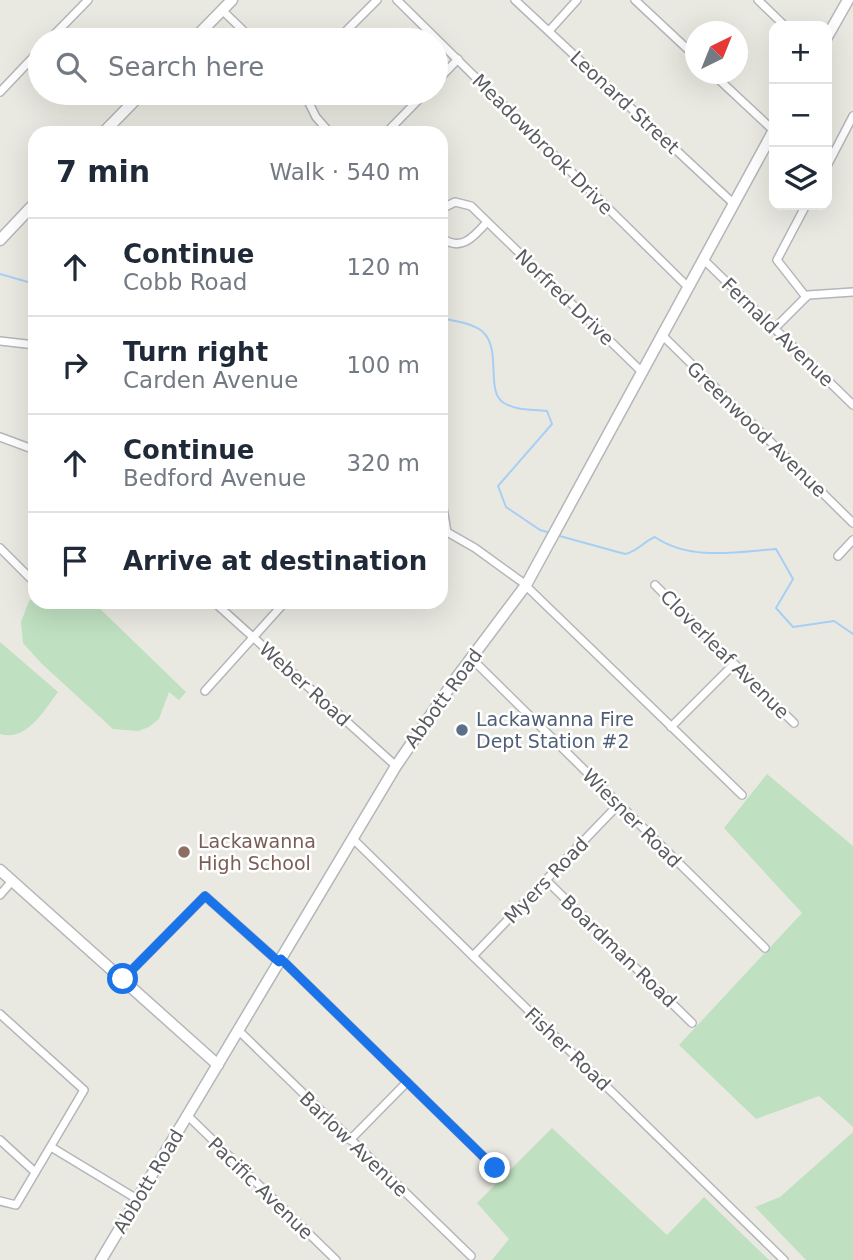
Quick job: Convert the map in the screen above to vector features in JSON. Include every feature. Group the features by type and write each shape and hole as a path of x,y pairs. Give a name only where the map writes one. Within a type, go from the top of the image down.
{"street":[{"path":"61,28 88,0"},
{"path":"205,28 232,0"},
{"path":"349,28 377,0"},
{"name":"Meadowbrook Drive","path":"397,0 426,28"},
{"name":"Leonard Street","path":"515,0 734,204"},
{"path":"549,31 578,0"},
{"path":"635,0 685,48"},
{"path":"758,0 780,21"},
{"path":"832,28 848,0"},
{"path":"222,10 241,28"},
{"name":"Meadowbrook Drive","path":"448,49 688,287"},
{"path":"448,69 458,59"},
{"path":"0,92 28,63"},
{"path":"724,84 769,125"},
{"path":"110,126 130,105"},
{"path":"310,105 324,126"},
{"path":"394,126 414,105"},
{"path":"832,156 853,116"},
{"name":"Abbott Road","path":"101,1260 396,766 526,585 769,139"},
{"name":"Norfred Drive","path":"448,205 455,202 467,204 642,372"},
{"path":"0,240 28,210"},
{"path":"803,210 777,260 806,297"},
{"path":"448,242 461,244 472,238 486,222"},
{"name":"Fernald Avenue","path":"703,259 853,405"},
{"path":"774,329 808,295 853,292"},
{"name":"Greenwood Avenue","path":"662,335 853,523"},
{"path":"0,341 28,344"},
{"path":"0,437 28,447"},
{"path":"448,533 475,548 526,585 742,795"},
{"path":"838,556 853,540"},
{"path":"0,548 28,576"},
{"name":"Cloverleaf Avenue","path":"655,585 794,723"},
{"name":"Weber Road","path":"222,609 396,766"},
{"path":"205,691 279,609"},
{"name":"Wiesner Road","path":"471,658 765,948"},
{"path":"671,727 734,664"},
{"name":"Myers Road","path":"473,956 618,805"},
{"name":"Fisher Road","path":"352,838 784,1260"},
{"path":"0,870 218,1065"},
{"name":"Boardman Road","path":"546,880 692,1023"},
{"path":"0,895 12,881"},
{"path":"123,979 205,896 280,960 495,1168"},
{"path":"0,1014 84,1090 16,1205 0,1201"},
{"name":"Barlow Avenue","path":"238,1030 471,1256"},
{"path":"350,1140 407,1082"},
{"name":"Pacific Avenue","path":"187,1115 336,1260"},
{"path":"0,1140 35,1172"},
{"path":"51,1147 137,1199"}],"green space":[{"path":"28,604 28,609 100,609 186,692 179,700 169,692 159,719 149,727 138,731 113,729 23,643 21,622"},
{"path":"0,642 58,692 34,723 27,729 10,735 0,734"},
{"path":"767,774 853,846 853,1127 819,1096 756,1119 679,1045 802,913 724,828"},
{"path":"552,1128 667,1235 704,1197 769,1260 492,1260 509,1239 477,1203"},
{"path":"853,1132 853,1260 806,1260 755,1207 780,1197"}],"waterway":[{"path":"0,274 28,282"},
{"path":"448,320 469,324 483,332 489,340 498,398 509,406 520,409 547,411 552,424 498,486 506,507 540,530 551,533"},
{"path":"556,535 625,554 655,537 668,545 698,552 730,553 776,549 793,579 776,608 793,627 834,621 853,634"}],"place":[{"name":"Lackawanna Fire Dept Station #2","path":"462,730"},
{"name":"Lackawanna High School","path":"184,852"}],"route":[{"path":"123,979 205,896 279,962 281,959 495,1168"}]}
